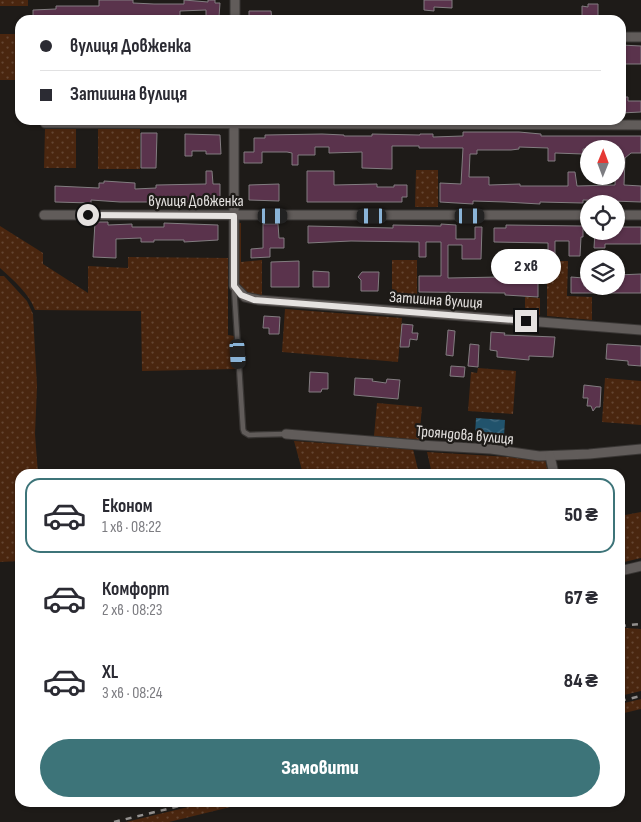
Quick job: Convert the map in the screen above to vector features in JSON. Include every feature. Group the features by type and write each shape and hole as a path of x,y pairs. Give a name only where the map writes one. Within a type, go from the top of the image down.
{"street":[{"path":"235,0 235,15"},
{"path":"626,37 641,37"},
{"path":"234,125 234,286"},
{"path":"626,125 641,125"},
{"name":"вулиця Довженка","path":"44,215 580,215"},
{"path":"625,215 641,215"},
{"name":"Затишна вулиця","path":"234,286 241,295 254,300 641,330"},
{"name":"Трояндова вулиця","path":"286,434 490,449 550,456 641,449"},
{"path":"550,456 553,469"},
{"path":"625,570 641,566"}],"lane":[{"path":"234,286 244,432 249,434 286,434"}],"shaded area":[{"path":"0,0 28,0 28,6 0,6"},
{"path":"0,34 15,34 15,80 0,80"},
{"path":"45,129 76,129 76,168 44,168"},
{"path":"98,129 140,129 140,169 98,169"},
{"path":"416,170 438,170 438,207 415,207"},
{"path":"237,223 241,223 241,262 262,260 262,296 247,294 237,284"},
{"path":"0,226 43,253 43,264 88,293 88,266 128,268 128,257 228,258 228,335 234,336 236,369 142,371 141,311 35,310 25,292 0,268"},
{"path":"392,260 417,260 417,305 392,303"},
{"path":"547,261 568,261 567,296 592,297 592,320 547,316"},
{"path":"0,276 4,276 27,301 33,314 37,386 35,434 38,469 15,469 15,561 0,562"},
{"path":"525,297 540,298 540,315 525,314"},
{"path":"285,309 402,318 398,362 282,352"},
{"path":"478,368 516,371 513,414 468,411 471,372 477,373"},
{"path":"605,378 641,381 641,425 602,422"},
{"path":"377,403 422,407 419,440 374,436"},
{"path":"294,441 413,449 418,469 302,469"},
{"path":"427,452 545,459 547,469 431,469"},
{"path":"641,512 641,558 625,562 625,515"},
{"path":"625,628 641,629 641,691 625,695"},
{"path":"641,699 641,709 625,713 625,703"},
{"path":"188,807 230,807 169,822 126,822"}],"water":[{"path":"476,418 505,420 504,436 475,434"}],"building":[{"path":"99,0 133,0 133,3 184,4 184,0 208,2 208,0 215,0 215,3 220,3 219,15 206,15 206,10 180,11 180,15 33,15 33,10 56,9 56,6 99,6"},
{"path":"424,0 452,0 452,8 434,7 434,11 424,10"},
{"path":"588,4 598,4 598,15 582,15 582,6 588,7"},
{"path":"249,11 271,11 271,15 249,15"},
{"path":"626,45 641,46 641,64 626,64"},
{"path":"626,97 628,97 628,101 641,101 641,112 626,113"},
{"path":"463,132 519,132 541,134 541,136 641,136 641,153 631,153 625,158 625,140 580,140 580,154 555,153 555,161 548,161 548,148 519,147 519,149 511,150 477,150 477,154 470,154 469,177 489,177 489,185 568,186 568,172 575,172 577,186 641,186 641,202 625,201 625,195 580,195 580,203 540,202 540,204 473,201 473,204 440,202 440,183 461,184 463,148 392,146 392,169 362,168 362,152 329,153 329,147 315,147 315,155 298,155 298,165 292,165 292,153 287,152 262,152 262,163 244,163 244,152 254,152 254,138 265,138 265,135 322,134 372,136 372,134 433,134 433,137 463,136"},
{"path":"141,133 157,133 156,168 141,168"},
{"path":"185,134 220,135 221,154 206,154 206,151 192,151 192,156 185,156"},
{"path":"206,171 212,171 213,184 220,184 220,202 120,202 91,200 91,203 55,202 55,186 99,188 99,183 104,183 104,181 135,183 135,189 156,188 156,185 206,184"},
{"path":"307,171 334,171 334,185 377,184 377,187 394,187 394,185 407,185 407,197 402,197 402,202 307,202"},
{"path":"279,184 279,201 249,200 249,185"},
{"path":"95,222 108,222 108,225 132,224 132,227 164,227 164,223 218,225 218,240 184,242 184,240 154,240 154,242 141,242 141,238 116,239 116,258 93,257"},
{"path":"263,224 278,224 279,238 284,238 284,248 270,248 270,257 251,258 251,249 263,248"},
{"path":"441,224 456,225 456,239 475,239 475,227 482,227 481,259 462,259 462,245 448,245 448,278 500,277 500,279 527,280 526,262 535,262 535,282 538,282 538,297 505,295 505,293 419,292 419,276 441,276 441,242 426,242 426,257 419,257 419,242 351,241 308,243 308,226 393,228 393,225 441,226"},
{"path":"506,225 580,226 580,256 569,256 569,241 555,241 555,260 548,260 548,243 494,242 494,228 506,228"},
{"path":"625,227 641,227 641,244 605,244 605,248 594,248 594,240 625,240"},
{"path":"299,261 299,287 271,287 271,262"},
{"path":"313,271 329,272 329,287 313,287"},
{"path":"362,272 379,272 378,291 361,291 361,280 358,277"},
{"path":"641,274 641,293 625,293 625,275"},
{"path":"571,277 580,278 580,293 571,293"},
{"path":"264,316 280,317 279,334 269,334 269,328 263,328"},
{"path":"402,324 413,325 412,333 418,333 417,340 410,339 409,347 400,347"},
{"path":"448,330 455,331 453,356 446,355"},
{"path":"491,332 505,333 504,335 555,337 553,357 529,356 529,360 497,357 497,351 490,350"},
{"path":"470,344 479,345 478,367 468,366"},
{"path":"607,344 641,346 641,366 628,365 628,361 606,359"},
{"path":"451,366 465,367 464,377 450,376"},
{"path":"310,372 328,373 328,389 322,389 321,392 309,392"},
{"path":"355,378 373,379 372,381 386,383 387,379 400,380 398,399 354,395"},
{"path":"584,385 601,387 600,407 596,407 593,411 591,406 587,406 588,398 583,398"}],"railway":[{"path":"625,626 641,624"},
{"path":"625,700 641,696"},
{"path":"114,822 175,807"}],"route":[{"path":"88,215 234,216 234,286 241,295 254,300 526,321"}]}
